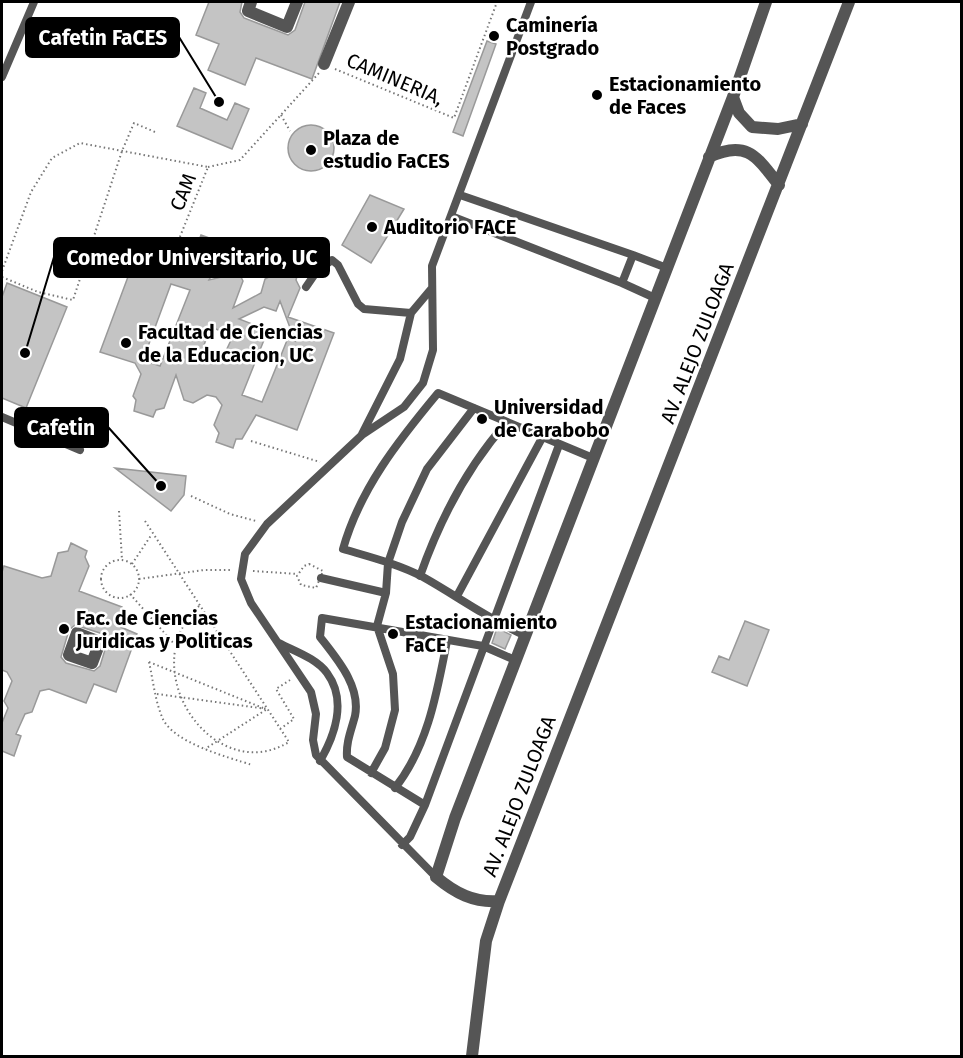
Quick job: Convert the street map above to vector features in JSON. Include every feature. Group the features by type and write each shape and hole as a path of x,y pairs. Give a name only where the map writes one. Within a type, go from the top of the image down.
{"street":[{"path":"251,2 248,11 287,27 297,2"},
{"path":"328,66 349,2"},
{"path":"436,877 455,818 524,635 733,97 766,2"},
{"name":"AV. ALEJO ZULOAGA","path":"436,877 457,894 487,902 499,901 849,2"},
{"path":"733,97 739,113 752,127 778,129 802,124"},
{"path":"709,157 725,149 743,149 758,159 779,185"},
{"path":"472,1056 486,941 499,901"}],"lane":[{"path":"2,77 33,2"},
{"path":"436,877 320,761 314,747 314,703 299,674 251,603 241,579 250,544 267,524 362,435 404,407 423,383 433,350 432,266 531,2"},
{"path":"460,195 667,268"},
{"path":"451,216 656,297"},
{"path":"622,283 633,255"},
{"path":"306,287 317,271 332,260 338,265 358,304 364,309 411,313"},
{"path":"362,435 400,359 411,313 432,288"},
{"path":"524,635 492,621 457,596 420,576 388,562 343,549 363,495 394,448 438,393 594,458"},
{"path":"371,773 390,735 395,699 393,674 377,626 386,592 388,562 402,522 427,469 474,408"},
{"path":"2,417 80,450"},
{"path":"420,576 453,499 488,444 507,422"},
{"path":"457,596 542,438"},
{"path":"402,845 410,837 425,805 479,665 492,621 560,445"},
{"path":"321,578 386,592"},
{"path":"425,805 347,757 350,729 355,715 352,689 345,670 320,637 319,629 322,618 483,646 515,660"},
{"path":"395,788 411,762 429,720 437,696 447,641"},
{"path":"278,643 312,659 327,672 333,687 338,717 332,740 320,761"}],"path":[{"name":"CAMINERIA,","path":"328,66 454,118 497,2"},
{"path":"208,166 240,160 328,66"},
{"path":"281,115 290,131"},
{"path":"2,277 38,292 73,300 122,151 134,123 155,132"},
{"name":"CAM","path":"2,271 31,192 52,158 80,143 208,166 167,269 94,239"},
{"path":"251,441 330,465"},
{"path":"191,496 230,514 267,524"},
{"path":"119,511 122,560"},
{"path":"145,521 289,742 274,751 257,754 232,748 218,741 202,730 178,697 173,671 177,646 185,626 199,606"},
{"path":"132,564 153,533"},
{"path":"122,560 132,564 139,579 136,589 130,594 117,598 107,593 101,584 101,573 107,564 122,560"},
{"path":"139,579 178,573 242,570 298,574"},
{"path":"130,594 177,646"},
{"path":"252,765 206,749 180,736 163,719 149,662 267,709"},
{"path":"280,729 294,719 276,689 299,674"},
{"path":"157,694 267,709"},
{"path":"206,749 267,709"}],"building":[{"path":"209,2 242,2 240,12 244,18 288,35 295,30 305,2 340,2 312,79 256,58 245,85 208,70 219,44 196,35"},
{"path":"487,41 496,44 463,136 453,132"},
{"path":"194,88 206,93 200,108 227,120 235,103 249,109 232,149 177,126"},
{"name":"Plaza de estudio FaCES","path":"311,125 327,132 334,148 327,164 311,171 295,164 288,148 295,132"},
{"name":"Auditorio FACE","path":"370,195 404,209 371,263 342,245"},
{"name":"Facultad de Ciencias de la Educacion, UC","path":"201,235 220,242 216,250 220,260 209,280 239,273 243,281 233,308 261,293 265,279 275,274 281,266 298,273 296,280 300,288 288,317 334,333 297,430 256,415 242,439 236,439 233,448 216,442 219,433 214,425 222,405 216,397 207,395 193,403 184,400 176,375 164,408 156,410 153,417 134,411 136,400 133,396 141,374 135,363 100,352 135,258 177,275 190,247 197,246","holes":["171,284 190,290 160,366 143,360","280,301 295,341 288,338 262,402 242,395 268,330 239,319 264,307 276,311","211,327 233,336 223,357 202,350"]},
{"path":"7,283 67,307 26,408 2,398 2,297"},
{"path":"115,468 186,476 184,495 171,511"},
{"name":"Fac. de Ciencias Juridicas y Politicas","path":"71,543 87,551 85,557 89,566 79,591 122,607 116,625 137,634 116,692 94,684 86,703 49,689 40,691 32,712 25,714 16,734 21,736 14,756 2,751 2,723 8,708 4,701 12,681 7,672 2,670 2,572 4,566 42,578 51,576 58,553 68,551","holes":["75,625 103,634 108,640 100,666 94,671 66,663 61,657 69,630"]},
{"path":"745,621 769,630 747,686 712,672 719,656 729,660"},
{"path":"497,628 511,635 505,649 492,643"}],"place":[{"name":"Caminería Postgrado","path":"494,36"},
{"name":"Estacionamiento de Faces","path":"597,95"},
{"name":"Cafetin FaCES","path":"219,102"},
{"name":"Plaza de estudio FaCES","path":"311,150"},
{"name":"Auditorio FACE","path":"372,227"},
{"name":"Facultad de Ciencias de la Educacion, UC","path":"126,343"},
{"name":"Comedor Universitario, UC","path":"25,353"},
{"name":"Universidad de Carabobo","path":"482,419"},
{"name":"Cafetin","path":"161,486"},
{"name":"Fac. de Ciencias Juridicas y Politicas","path":"64,629"},
{"name":"Estacionamiento FaCE","path":"393,634"}]}
